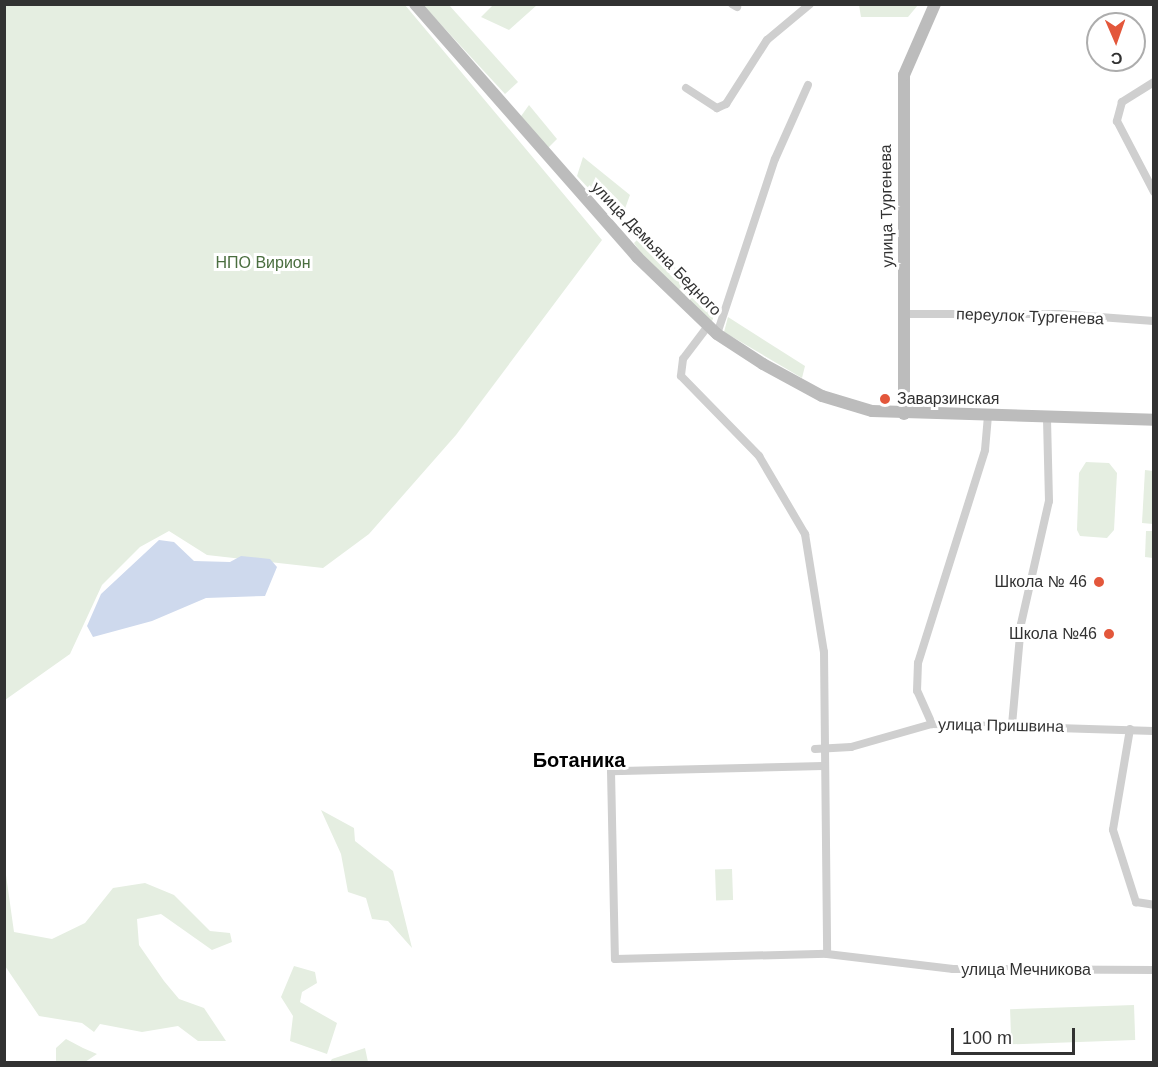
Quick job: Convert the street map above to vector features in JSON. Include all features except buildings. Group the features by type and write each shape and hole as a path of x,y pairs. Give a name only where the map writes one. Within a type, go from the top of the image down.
{"street":[{"name":"улица Демьяна Бедного","path":"415,4 587,203 712,330 822,396 855,408 904,414 1154,420"},
{"path":"686,88 717,108 726,104 767,40 810,4"},
{"name":"улица Тургенева","path":"904,414 906,314 904,75 935,4"},
{"path":"1154,82 1122,102 1117,121 1154,192"},
{"path":"808,85 775,159 712,330 683,359 681,376 759,456 805,534 824,652 819,749 823,766 828,954"},
{"name":"переулок Тургенева","path":"906,314 1059,314 1154,321"},
{"path":"932,724 917,691 918,663 985,450 988,416"},
{"path":"1012,725 1021,624 1048,501 1047,417"},
{"name":"улица Пришвина","path":"819,749 851,747 932,724 1154,731"},
{"path":"1130,729 1126,775 1112,819 1136,902 1150,905"},
{"name":"улица Мечникова","path":"823,766 611,771 615,959 828,954 953,969 1154,970"}],"green space":[{"path":"859,4 918,5 908,17 861,17"},
{"name":"НПО Вирион","path":"5,5 405,5 602,240 456,435 369,534 323,568 207,555 169,531 140,547 102,585 70,654 5,700"},
{"path":"423,5 449,5 518,82 505,94"},
{"path":"493,5 537,5 509,30 481,17"},
{"path":"529,105 557,139 546,150 519,119"},
{"path":"583,157 630,195 620,222 577,176"},
{"path":"643,234 716,310 711,324 650,266 634,243"},
{"path":"728,317 805,366 802,378 724,332"},
{"path":"1086,462 1109,463 1117,473 1114,530 1107,538 1080,536 1077,530 1079,473"},
{"path":"1145,470 1153,471 1153,524 1142,523"},
{"path":"1146,531 1153,531 1153,558 1145,557"},
{"path":"321,810 354,828 355,841 393,871 412,948 388,921 372,919 366,898 348,892 341,854"},
{"path":"5,868 14,932 52,939 85,923 113,888 145,883 174,895 210,931 230,933 232,942 212,950 161,914 137,919 139,945 164,981 179,999 204,1008 226,1041 198,1041 178,1026 142,1032 100,1024 94,1032 82,1023 39,1016 5,966"},
{"path":"732,869 733,900 716,901 715,870"},
{"path":"294,966 315,972 317,983 302,992 300,1002 337,1023 327,1054 290,1041 293,1016 281,997"},
{"path":"1134,1005 1135,1040 1011,1044 1010,1009"},
{"path":"66,1039 97,1054 85,1062 56,1062 56,1048"},
{"path":"365,1048 368,1062 330,1062 332,1059"}],"water":[{"path":"159,540 174,542 194,561 230,562 241,556 270,559 277,567 265,596 206,598 152,621 93,637 87,626 101,594"}],"place":[{"name":"Заварзинская","path":"885,399"},
{"name":"Школа № 46","path":"1099,582"},
{"name":"Школа №46","path":"1109,634"}],"district":[{"name":"Ботаника","path":"579,760"}]}
